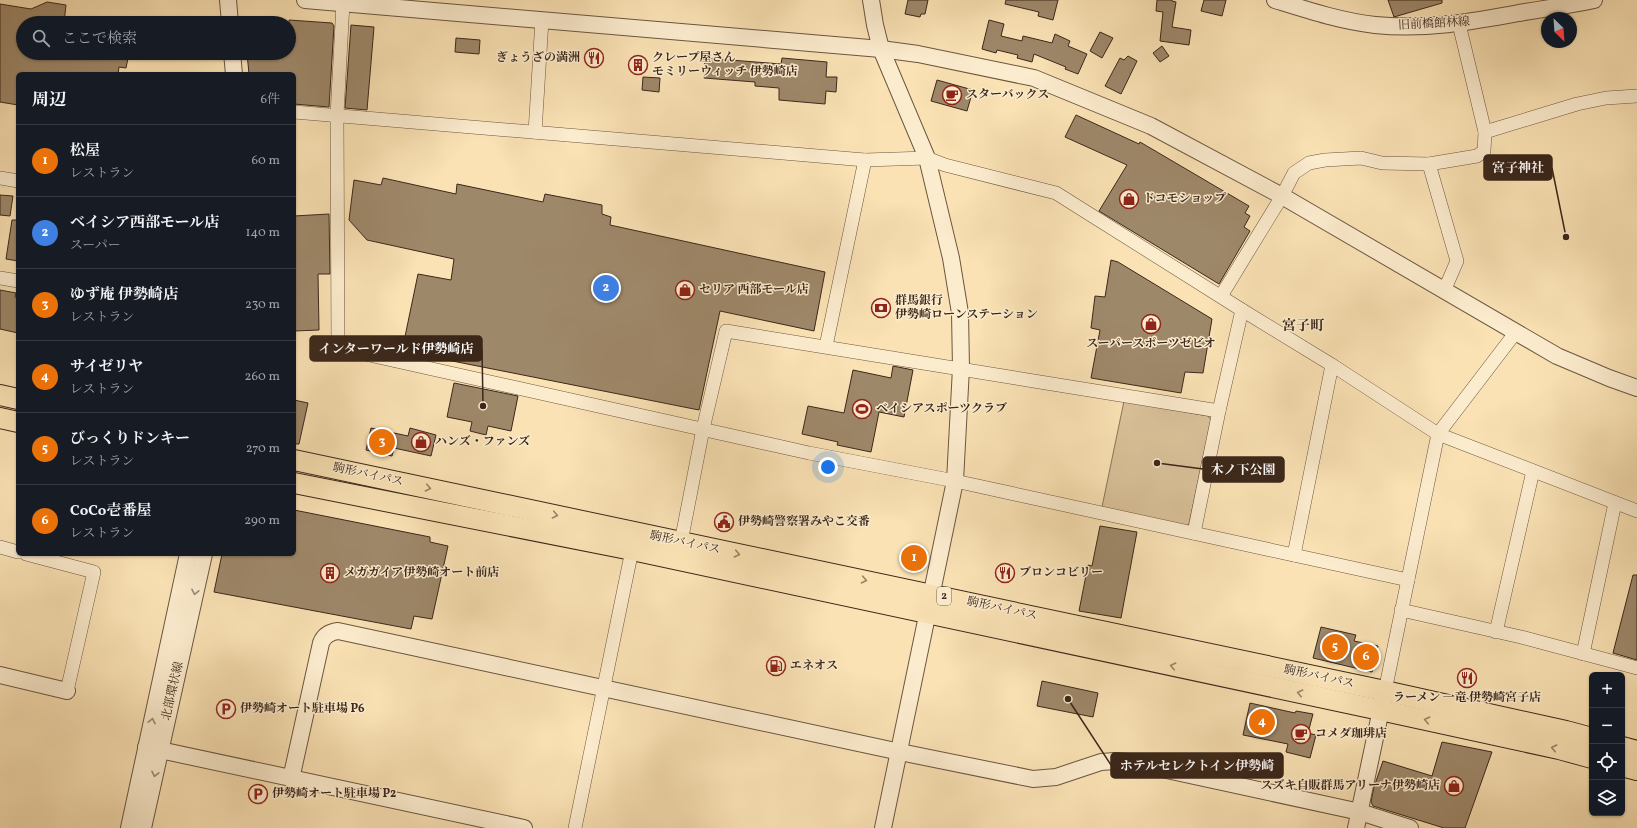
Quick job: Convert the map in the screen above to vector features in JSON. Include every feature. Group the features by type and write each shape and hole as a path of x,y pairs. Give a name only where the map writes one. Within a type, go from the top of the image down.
{"main road":[{"path":"0,395 16,399"},
{"path":"0,418 16,422"},
{"name":"駒形バイパス","path":"296,460 1385,691 1589,737"},
{"name":"駒形バイパス","path":"296,483 632,550 1380,710 1559,749 1589,757"},
{"path":"1625,748 1637,751"},
{"path":"1625,767 1637,770"}],"street":[{"path":"228,0 229,16"},
{"path":"305,0 343,4 441,6 542,20 881,49 918,54 1034,78 1151,126 1282,196 1557,356 1637,388"},
{"path":"871,0 881,49 926,158 951,258 960,313 961,368 955,481 900,752 883,828"},
{"name":"旧前橋館林線","path":"1275,0 1318,14 1373,25 1404,27 1459,24 1593,0"},
{"path":"343,4 337,115 338,348 809,453 955,481 1408,580"},
{"path":"535,132 542,20"},
{"path":"1221,296 1282,196 1294,173 1309,163 1325,160 1361,158 1382,163 1429,164 1477,156 1484,151 1485,132 1459,24"},
{"path":"233,60 234,72"},
{"path":"1485,132 1578,104 1606,98 1637,96"},
{"path":"296,112 865,160 926,158 1056,193 1332,365 1438,434 1637,511"},
{"path":"826,346 865,160"},
{"path":"1429,164 1457,261 1444,291"},
{"path":"0,178 16,181"},
{"path":"0,278 16,281"},
{"path":"1194,534 1219,411 1242,310"},
{"path":"681,542 703,429 726,331 826,346 1219,411"},
{"path":"1356,828 1438,434 1516,332"},
{"path":"1294,555 1332,365"},
{"path":"1496,632 1533,471"},
{"path":"1583,654 1615,503"},
{"path":"0,547 16,551"},
{"path":"575,828 632,550"},
{"path":"0,675 67,691 94,572 34,556"},
{"name":"北部環状線","path":"143,828 153,749 188,556"},
{"name":"北部環状線","path":"129,828 153,749 203,556"},
{"path":"1401,610 1496,632 1637,668"},
{"path":"291,779 321,642 324,637 333,632 604,687 900,752 1033,779 1056,777 1101,762 1130,762 1360,812 1410,828"},
{"path":"153,749 524,828"}],"shaded area":[{"path":"1124,401 1208,416 1211,420 1189,524 1186,526 1102,507"}],"building":[{"path":"908,0 928,0 925,14 921,14 920,17 905,14"},
{"path":"1006,0 1058,0 1053,20 1038,16 1039,12 1005,4"},
{"path":"1157,0 1172,0 1176,2 1172,27 1191,30 1189,45 1160,41 1163,12 1156,11"},
{"path":"1204,0 1226,0 1222,16 1201,11"},
{"path":"1388,0 1442,0 1442,3 1394,17"},
{"path":"47,2 66,5 65,16 16,16 16,60 128,60 126,68 119,67 118,72 16,72 16,105 0,102 0,4 31,9"},
{"path":"296,20 332,23 334,26 329,107 296,104 296,72 249,72 248,60 296,60"},
{"path":"989,20 1004,24 1001,36 1022,41 1023,36 1052,43 1055,34 1070,41 1068,46 1087,54 1078,74 1065,69 1066,67 1034,54 1032,62 1017,58 1018,55 997,50 996,53 982,49"},
{"path":"351,25 374,27 367,110 345,108"},
{"path":"1100,32 1113,38 1102,58 1090,51"},
{"path":"456,38 480,40 479,54 455,52"},
{"path":"1162,46 1169,56 1160,62 1153,53"},
{"path":"1128,56 1137,61 1121,94 1105,86 1120,58 1124,60"},
{"path":"705,58 781,64 782,58 827,62 826,77 837,77 836,92 826,91 825,104 779,100 779,88 755,86 755,82 704,78"},
{"path":"643,77 660,78 659,92 642,90"},
{"name":"スターバックス","path":"937,80 973,90 967,111 931,101"},
{"path":"1076,115 1139,144 1140,142 1249,206 1245,213 1250,216 1244,227 1250,231 1219,284 1099,211 1127,165 1065,137"},
{"path":"383,178 456,194 457,184 543,202 545,194 602,205 602,214 611,217 610,225 825,272 814,331 720,311 699,410 402,351 418,274 451,280 454,259 367,240 349,220 354,180 381,185"},
{"path":"0,195 13,196 10,216 0,215"},
{"path":"329,214 330,274 318,274 319,330 296,331 296,216"},
{"path":"12,220 16,220 16,261 6,259"},
{"name":"スーパースポーツゼビオ","path":"1111,260 1118,262 1212,319 1203,373 1185,372 1181,393 1091,378 1100,330 1091,328 1095,296 1105,297"},
{"path":"0,290 16,293 16,333 0,329"},
{"name":"ベイシアスポーツクラブ","path":"893,366 913,370 904,417 879,412 871,452 837,445 838,442 802,434 808,406 844,413 853,370 891,378"},
{"path":"454,383 518,396 511,431 488,426 486,435 470,431 472,422 447,417"},
{"path":"296,400 308,403 299,444 296,444"},
{"path":"371,428 408,436 410,428 436,435 431,456 394,448 392,456 366,450"},
{"name":"メガガイア伊勢崎オート前店","path":"296,510 430,537 430,542 448,546 432,619 414,616 411,629 214,592 222,556 296,556"},
{"path":"1100,526 1137,532 1121,618 1079,611 1088,565 1092,566"},
{"path":"1633,575 1637,575 1637,660 1613,653"},
{"path":"1321,627 1356,635 1354,641 1378,646 1372,672 1313,658"},
{"path":"1042,681 1098,693 1093,717 1037,706"},
{"path":"1250,703 1295,713 1296,711 1313,714 1308,733 1316,735 1310,758 1286,752 1288,744 1243,735"},
{"name":"スズキ自販群馬アリーナ伊勢崎店","path":"1442,742 1492,752 1465,828 1444,828 1373,806 1371,802 1374,787 1383,761 1432,776"}],"place":[{"name":"ぎょうざの満洲","path":"594,58"},
{"name":"クレープ屋さん モミリーウィッチ 伊勢崎店","path":"638,65"},
{"name":"スターバックス","path":"952,95"},
{"name":"ドコモショップ","path":"1129,199"},
{"name":"宮子神社","path":"1566,237"},
{"name":"ベイシア西部モール店","path":"606,288"},
{"name":"セリア 西部モール店","path":"685,290"},
{"name":"群馬銀行 伊勢崎ローンステーション","path":"881,308"},
{"name":"スーパースポーツゼビオ","path":"1151,324"},
{"name":"インターワールド伊勢崎店","path":"483,406"},
{"name":"ベイシアスポーツクラブ","path":"862,409"},
{"name":"ゆず庵 伊勢崎店","path":"382,442"},
{"name":"ハンズ・ファンズ","path":"421,442"},
{"name":"木ノ下公園","path":"1157,463"},
{"name":"伊勢崎警察署みやこ交番","path":"724,522"},
{"name":"松屋","path":"914,558"},
{"name":"メガガイア伊勢崎オート前店","path":"330,573"},
{"name":"ブロンコビリー","path":"1005,573"},
{"name":"びっくりドンキー","path":"1335,647"},
{"name":"CoCo壱番屋","path":"1366,657"},
{"name":"エネオス","path":"776,666"},
{"name":"ラーメン 一竜 伊勢崎宮子店","path":"1467,678"},
{"name":"ホテルセレクトイン伊勢崎","path":"1068,699"},
{"name":"伊勢崎オート駐車場 P6","path":"226,709"},
{"name":"サイゼリヤ","path":"1262,722"},
{"name":"コメダ珈琲店","path":"1301,734"},
{"name":"スズキ自販群馬アリーナ伊勢崎店","path":"1454,786"},
{"name":"伊勢崎オート駐車場 P2","path":"258,794"}],"district":[{"name":"宮子町","path":"1303,326"}]}
